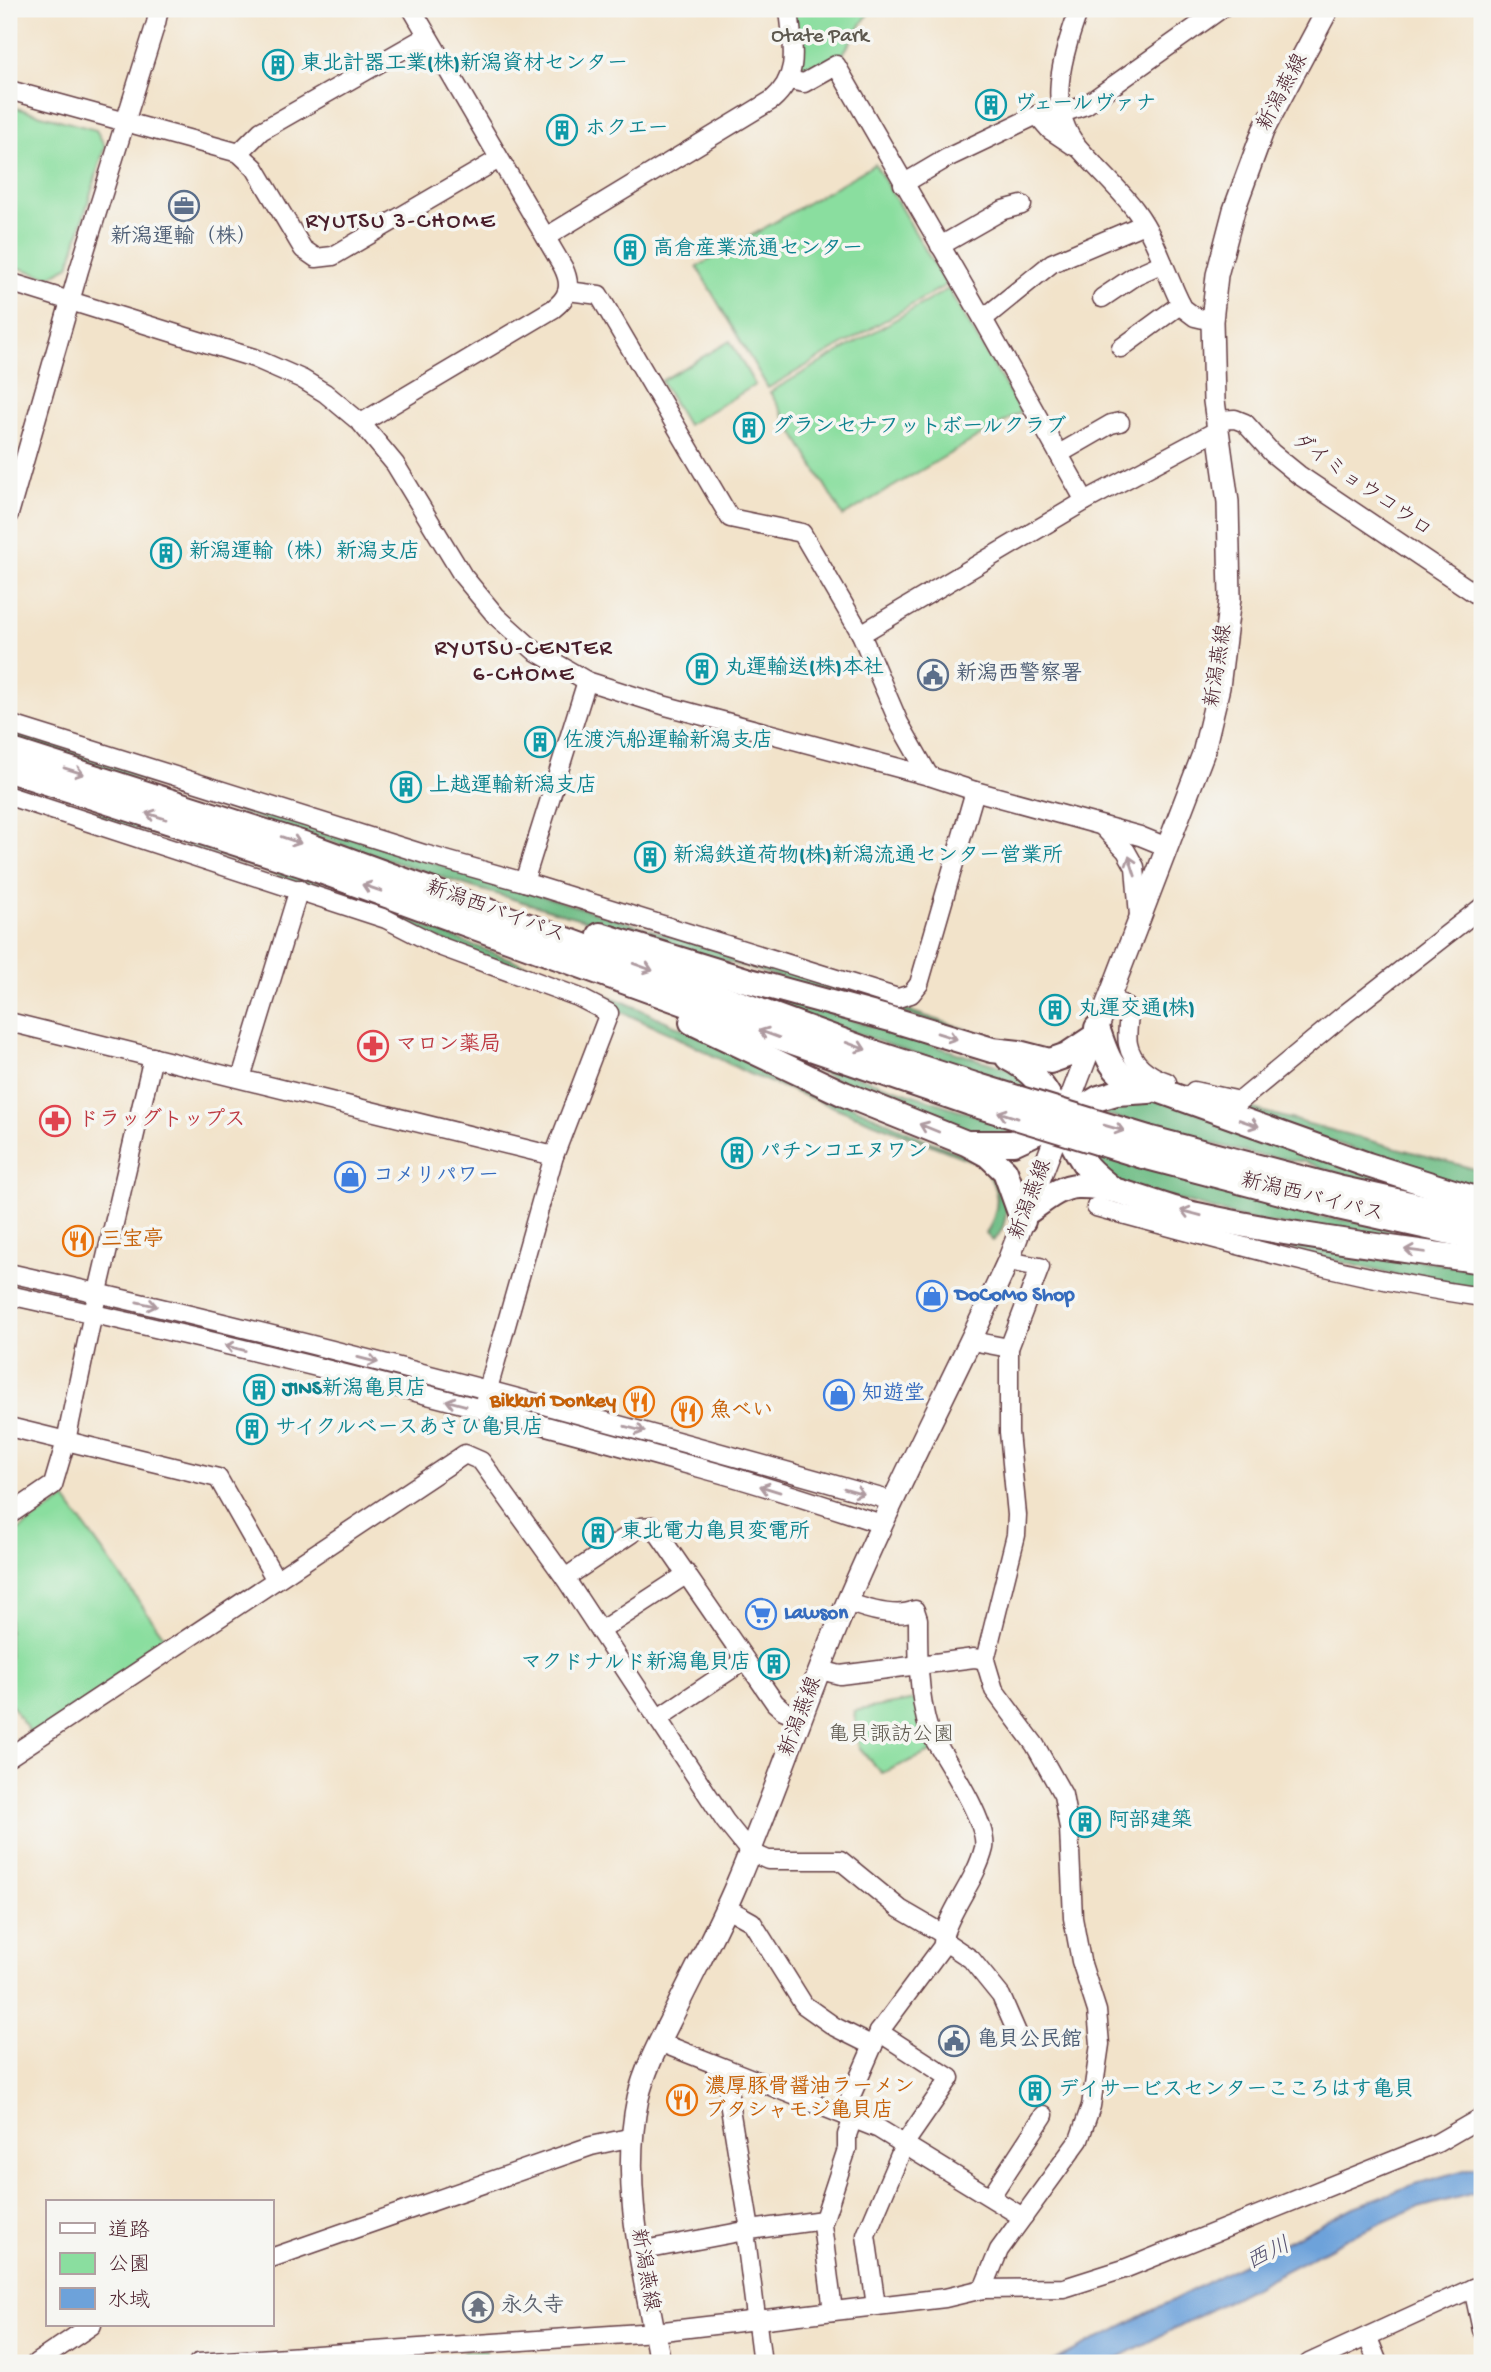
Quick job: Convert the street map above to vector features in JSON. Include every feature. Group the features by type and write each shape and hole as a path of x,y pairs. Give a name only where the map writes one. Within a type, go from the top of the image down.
{"highway":[{"name":"新潟西バイパス","path":"9,750 204,811 409,891 786,1021 976,1095 1338,1207 1482,1239"},
{"name":"新潟西バイパス","path":"9,770 409,891"},
{"path":"409,891 590,931 746,980 992,1050 1036,1077 1063,1120 1104,1198"},
{"path":"409,891 743,1044 844,1094 966,1143 988,1155 1005,1171 1024,1217 1069,1187 1104,1198 1317,1237 1482,1261"},
{"path":"992,1050 1050,1061 1067,1055 1096,1032 1115,1070 1125,1078 1368,1165 1482,1201"},
{"path":"966,1143 1013,1143 1063,1120 1092,1101 1128,1091 1157,1091"},
{"name":"新潟西バイパス","path":"1145,1147 1482,1220"}],"main road":[{"name":"新潟燕線","path":"660,2363 639,2251 631,2178 638,2098 659,2042 727,1908 847,1602 892,1502 1009,1261 1203,754 1219,687 1226,636 1230,561 1227,502 1217,425 1212,321 1217,275 1234,210 1263,131 1328,9"}],"street":[{"path":"9,514 12,492 159,9"},
{"path":"361,423 553,309 565,299 568,290 566,274 546,237 412,9"},
{"path":"546,237 772,100 789,80 793,69 789,9"},
{"path":"1079,9 1059,80 1062,113 1072,139 1119,191 1144,224 1181,304 1195,317 1212,321"},
{"path":"903,184 947,158 1037,115 1048,111 1062,113 1097,99 1221,9"},
{"path":"239,153 251,138 261,131 427,36"},
{"path":"789,80 804,83 835,65 1086,501"},
{"path":"9,90 239,153 255,168 303,249 316,258 333,256 499,159"},
{"path":"1037,115 1050,131 1080,149"},
{"path":"940,246 1003,211 1022,205"},
{"path":"983,319 1052,263 1144,224"},
{"path":"1102,298 1136,275 1163,263"},
{"path":"9,282 279,368 325,393 361,423 395,464 477,595 535,651 587,681 666,706 1102,825 1167,847"},
{"path":"568,290 599,295 730,518 803,533 860,635 899,723 929,776"},
{"path":"1121,348 1181,304"},
{"name":"ダイミョウコウロ","path":"1217,425 1235,419 1245,423 1272,453 1299,475 1482,598"},
{"path":"1059,454 1111,424 1121,422"},
{"path":"860,635 1217,425"},
{"path":"524,882 587,681"},
{"path":"9,724 890,996 905,997 916,990 919,984 975,791"},
{"path":"9,796 386,919 439,946 578,997 609,1013 554,1156 482,1410"},
{"path":"1102,825 1126,851 1135,867 1139,916"},
{"path":"241,1078 299,889"},
{"path":"1108,999 1129,1010 1128,1043 1143,1069 1153,1077 1211,1097 1240,1101 1345,1014 1482,907"},
{"path":"9,1022 554,1156"},
{"path":"9,1515 53,1485 66,1441 153,1057"},
{"path":"1104,1198 1276,1254 1370,1276 1482,1297"},
{"path":"983,2289 999,2250 1079,2140 1091,2106 1100,2044 1097,2011 1076,1938 1069,1828 1063,1795 1035,1745 994,1690 985,1660 1016,1535 1017,1515 1009,1432 1009,1348 1040,1267 1009,1261"},
{"path":"9,1273 178,1311 488,1390 892,1502"},
{"path":"9,1295 93,1313 707,1469 882,1524"},
{"path":"972,1341 1009,1348"},
{"path":"9,1427 218,1478 276,1580"},
{"path":"9,1757 465,1454 481,1461 565,1578 725,1821 750,1852 768,1860 840,1860 900,1909 971,1959 1001,1996 1018,2035"},
{"path":"565,1578 647,1525 653,1526 775,1703 802,1718"},
{"path":"600,1631 687,1574"},
{"path":"833,2311 822,2225 847,2149 848,2116 876,2039 922,1977 944,1938 984,1847 977,1815 929,1731 922,1698 918,1619 915,1610 905,1613 866,1610 847,1602"},
{"path":"821,1670 841,1675 974,1658 985,1660"},
{"path":"657,1719 745,1660"},
{"path":"727,1908 752,1922 804,2005 835,2027 876,2039 950,2078 905,2143 866,2235 876,2306"},
{"path":"659,2042 848,2116 905,2143 1024,2216"},
{"path":"732,2072 729,2102 748,2230 762,2363"},
{"path":"990,2196 1044,2115"},
{"path":"198,2363 454,2354 945,2298 983,2289 1064,2288 1124,2269 1437,2143 1482,2117"},
{"path":"273,2257 592,2146 633,2137"},
{"path":"639,2251 748,2230 823,2220"},
{"path":"1309,2363 1331,2359 1368,2338 1478,2288 1482,2330"},
{"path":"36,2363 91,2326"},
{"path":"1368,2338 1378,2363"}],"green space":[{"name":"Otate Park","path":"790,9 871,9 836,65 804,83 793,69"},
{"path":"9,106 96,130 105,146 69,266 49,277 9,265"},
{"path":"875,164 946,285 768,388 697,267"},
{"path":"948,289 1021,412 843,516 770,392"},
{"path":"730,341 755,385 687,425 661,381"},
{"path":"9,731 801,976 1046,1055 475,888 9,738"},
{"path":"9,783 361,895 431,929 624,1002 931,1142 984,1162 1008,1186 1002,1230 993,1241 986,1234 994,1215 996,1198 992,1181 980,1164 749,1074 673,1035 595,1000 276,875 9,788"},
{"path":"670,966 1015,1071 1038,1094 880,1042"},
{"path":"723,1028 840,1071 1030,1133 988,1142 942,1127"},
{"path":"1154,1082 1482,1171 1482,1192"},
{"path":"1137,1096 1169,1103 1482,1207 1361,1181 1305,1162 1252,1154 1102,1114 1092,1109"},
{"path":"1083,1149 1320,1217 1357,1222 1482,1250 1254,1221 1114,1182"},
{"path":"1143,1211 1482,1271 1482,1291 1397,1276"},
{"path":"65,1499 171,1646 33,1737 9,1701 9,1537"},
{"name":"亀貝諏訪公園","path":"921,1699 938,1749 882,1773 859,1748 854,1711"},
{"path":"486,2350 486,2363 464,2363 465,2352"}],"water":[{"name":"西川","path":"1482,2165 1482,2191 1411,2210 1352,2236 1108,2363 1050,2363 1354,2207 1412,2185"}],"place":[{"name":"東北計器工業(株)新潟資材センター","path":"278,65"},
{"name":"ヴェールヴァナ","path":"991,105"},
{"name":"ホクエー","path":"562,130"},
{"name":"新潟運輸（株）","path":"184,206"},
{"name":"高倉産業流通センター","path":"630,250"},
{"name":"グランセナフットボールクラブ","path":"749,428"},
{"name":"新潟運輸（株）新潟支店","path":"166,553"},
{"name":"丸運輸送(株)本社","path":"702,669"},
{"name":"新潟西警察署","path":"933,675"},
{"name":"佐渡汽船運輸新潟支店","path":"540,742"},
{"name":"上越運輸新潟支店","path":"406,787"},
{"name":"新潟鉄道荷物(株)新潟流通センター営業所","path":"650,857"},
{"name":"丸運交通(株)","path":"1055,1010"},
{"name":"マロン薬局","path":"373,1046"},
{"name":"ドラッグトップス","path":"55,1121"},
{"name":"パチンコエヌワン","path":"737,1153"},
{"name":"コメリパワー","path":"350,1177"},
{"name":"三宝亭","path":"78,1241"},
{"name":"DoCoMo Shop","path":"932,1296"},
{"name":"JINS新潟亀貝店","path":"259,1390"},
{"name":"知遊堂","path":"839,1395"},
{"name":"Bikkuri Donkey","path":"639,1402"},
{"name":"魚べい","path":"687,1412"},
{"name":"サイクルベースあさひ亀貝店","path":"252,1429"},
{"name":"東北電力亀貝変電所","path":"598,1533"},
{"name":"Lawson","path":"761,1614"},
{"name":"マクドナルド新潟亀貝店","path":"774,1664"},
{"name":"阿部建築","path":"1085,1822"},
{"name":"亀貝公民館","path":"954,2041"},
{"name":"デイサービスセンターこころはす亀貝","path":"1035,2091"},
{"name":"濃厚豚骨醤油ラーメン ブタシャモジ亀貝店","path":"682,2100"},
{"name":"永久寺","path":"478,2307"}],"district":[{"name":"RYUTSU 3-CHOME","path":"401,222"},
{"name":"RYUTSU-CENTER 6-CHOME","path":"524,662"}]}
